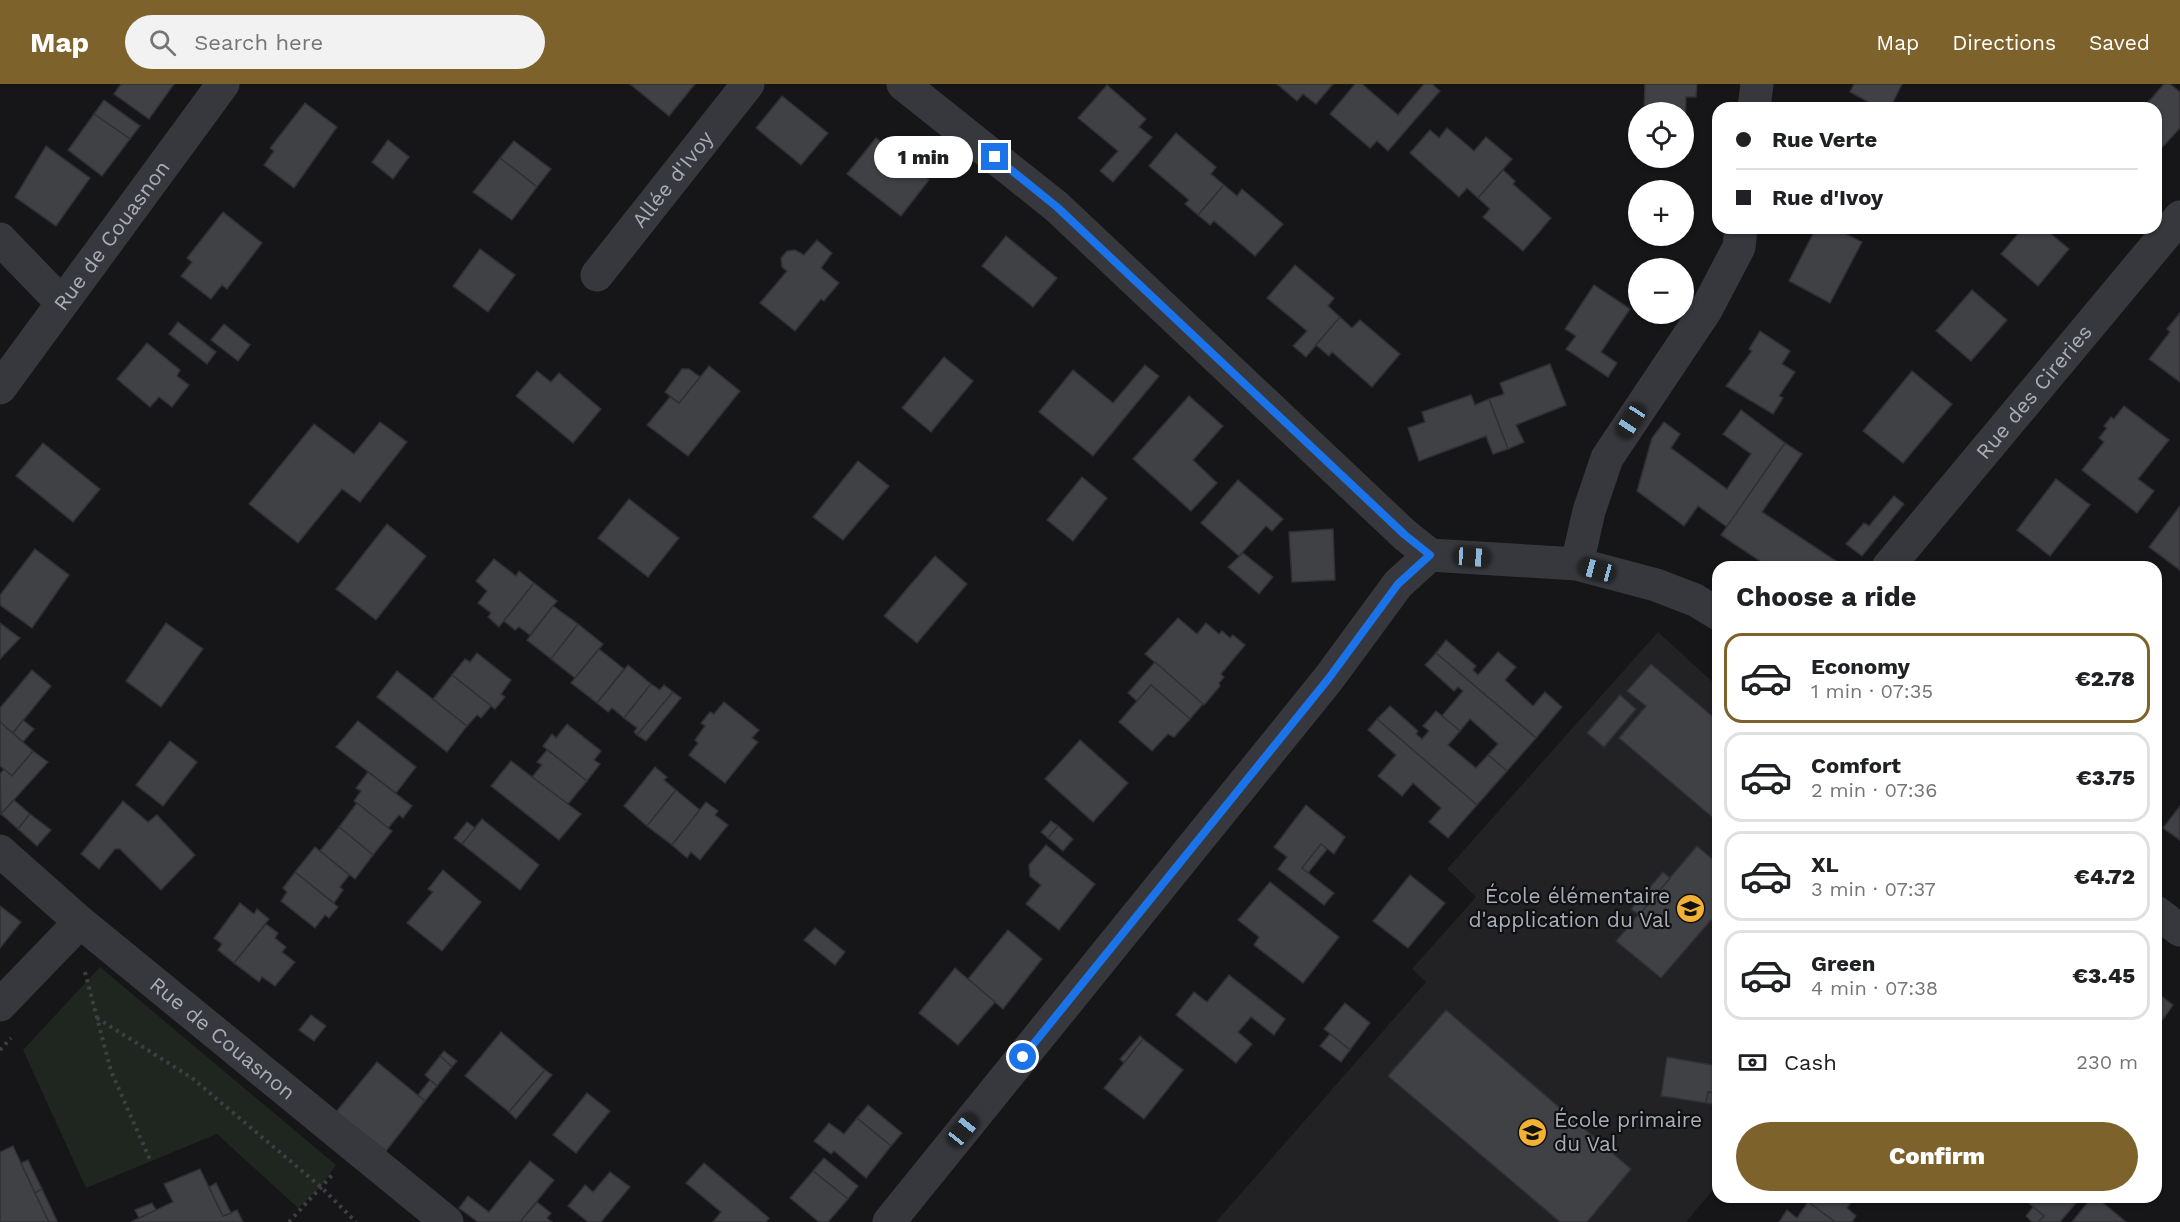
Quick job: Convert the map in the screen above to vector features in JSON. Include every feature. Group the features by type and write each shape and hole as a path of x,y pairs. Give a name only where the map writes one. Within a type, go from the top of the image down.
{"street":[{"name":"Rue de Couasnon","path":"0,388 223,84"},
{"name":"Allée d'Ivoy","path":"597,275 748,84"},
{"path":"903,84 1057,207 1405,535 1430,555 1577,564 1656,585 1695,600 1712,610"},
{"path":"1755,102 1757,84"},
{"name":"Rue des Cireries","path":"1892,561 2180,217"},
{"path":"1577,564 1589,511 1607,458 1706,310 1739,247 1740,234"},
{"path":"0,238 62,302"},
{"path":"889,1222 1329,678 1398,584 1430,555"},
{"name":"Rue de Couasnon","path":"0,850 80,922 447,1222"},
{"path":"2162,916 2180,930"},
{"path":"0,1005 80,922"}],"path":[{"path":"82,963 111,1071 151,1162"},
{"path":"97,1018 192,1078 321,1187 356,1222"},
{"path":"289,1222 357,1148"}],"shaded area":[{"path":"1658,632 1712,681 1712,1191 1686,1222 1216,1222 1426,982 1412,969 1476,897 1447,869"},
{"path":"100,967 336,1165 321,1187 298,1208 217,1134 86,1188 23,1050"}],"building":[{"path":"121,84 174,84 149,119 114,94"},
{"path":"630,84 695,84 669,116"},
{"path":"1277,84 1333,84 1316,104 1303,94 1297,101"},
{"path":"1355,84 1362,84 1398,115 1424,84 1432,84 1440,91 1388,151 1377,141 1370,148 1330,114"},
{"path":"1645,84 1697,84 1696,97 1686,97 1686,102 1644,102"},
{"path":"1854,84 1902,84 1893,102 1868,102 1850,92"},
{"path":"2164,84 2170,84 2180,92 2180,128 2162,148 2162,102 2148,102"},
{"path":"1107,85 1146,119 1139,127 1152,137 1113,182 1100,171 1118,151 1078,118"},
{"path":"782,96 828,133 801,165 756,128"},
{"path":"104,100 140,126 130,139 94,114"},
{"path":"305,103 337,127 294,188 264,165 274,151 270,148"},
{"path":"94,114 130,139 102,176 68,150"},
{"path":"1447,128 1474,151 1486,137 1512,159 1478,198 1467,188 1459,197 1410,153 1430,130 1439,138"},
{"path":"1176,133 1216,167 1211,174 1224,185 1198,215 1185,204 1189,200 1149,166"},
{"path":"876,138 929,180 901,216 847,174"},
{"path":"388,140 409,157 393,179 372,162"},
{"path":"514,141 551,169 537,187 500,158"},
{"path":"46,146 90,178 56,226 15,197"},
{"path":"500,158 537,187 512,220 473,192"},
{"path":"1503,170 1515,181 1513,184 1551,218 1523,251 1483,217 1490,209 1478,198"},
{"path":"1224,185 1237,196 1242,189 1283,224 1255,256 1214,221 1210,225 1198,215"},
{"path":"223,212 262,243 227,289 222,285 211,299 181,276 192,262 187,258"},
{"path":"1813,234 1846,234 1862,242 1830,303 1789,281"},
{"path":"2018,234 2051,234 2069,249 2038,286 2001,254"},
{"path":"1006,236 1057,278 1033,307 982,266"},
{"path":"817,240 832,253 821,268 839,283 824,301 821,299 795,331 760,303 787,271 782,267 781,258 787,251 795,250 804,255"},
{"path":"480,249 515,275 488,312 453,286"},
{"path":"1295,265 1334,298 1328,306 1340,317 1306,357 1293,346 1307,331 1267,298"},
{"path":"1594,285 1628,308 1628,312 1601,352 1617,363 1608,377 1566,349 1576,336 1565,329"},
{"path":"1972,290 2007,320 1971,361 1936,331"},
{"path":"2180,313 2180,382 2149,359 2170,332 2167,329"},
{"path":"1340,317 1352,328 1360,320 1400,354 1372,387 1332,352 1329,356 1316,345"},
{"path":"178,322 216,352 207,364 169,334"},
{"path":"224,324 250,345 238,361 211,340"},
{"path":"1760,331 1790,351 1782,364 1795,372 1779,396 1783,398 1773,414 1726,386 1752,351 1749,349"},
{"path":"147,343 180,370 177,376 189,385 172,407 159,397 150,407 117,379"},
{"path":"944,357 973,381 931,432 902,408"},
{"path":"1550,364 1566,405 1516,425 1524,442 1508,449 1489,399 1504,394 1500,383"},
{"path":"1145,365 1159,376 1093,456 1039,412 1073,370 1113,403"},
{"path":"709,366 740,391 688,456 647,425 670,397 679,403"},
{"path":"682,369 689,369 700,377 679,403 665,392"},
{"path":"537,371 551,382 559,373 601,409 573,443 516,396"},
{"path":"1912,371 1952,404 1903,463 1863,431"},
{"path":"1471,395 1475,405 1489,399 1508,449 1493,454 1486,436 1419,461 1408,428 1425,422 1422,412"},
{"path":"1189,396 1223,426 1193,460 1217,483 1191,511 1133,459"},
{"path":"2124,406 2169,440 2138,479 2154,491 2137,513 2082,470 2104,442 2099,438 2107,428 2104,426 2111,417 2114,419"},
{"path":"1741,410 1785,443 1727,527 1698,506 1684,526 1637,491 1652,438 1664,422 1680,434 1671,448 1727,489 1751,454 1723,434"},
{"path":"380,422 407,442 360,502 342,489 298,543 249,504 314,424 354,454"},
{"path":"43,443 100,489 73,522 16,476"},
{"path":"1785,443 1802,454 1762,512 1836,561 1760,561 1721,535"},
{"path":"858,461 889,486 843,540 813,517"},
{"path":"1082,477 1107,498 1073,541 1047,520"},
{"path":"2056,479 2090,505 2050,556 2017,530"},
{"path":"1238,480 1283,519 1272,531 1266,526 1239,556 1201,523"},
{"path":"1894,496 1904,504 1862,556 1846,544 1864,523 1869,526"},
{"path":"629,499 679,538 648,577 598,538"},
{"path":"2180,506 2180,570 2149,547"},
{"path":"387,524 426,556 376,620 336,589"},
{"path":"1333,529 1335,580 1292,582 1289,532"},
{"path":"35,549 69,575 32,628 0,605 0,595"},
{"path":"1243,553 1273,577 1259,594 1228,567"},
{"path":"935,556 967,584 917,643 884,616"},
{"path":"494,559 516,576 519,571 534,583 499,627 488,617 491,613 478,603 487,591 476,581"},
{"path":"534,583 557,601 530,635 519,627 515,630 504,621"},
{"path":"553,606 578,624 551,659 527,640"},
{"path":"1178,618 1197,634 1206,623 1219,634 1222,631 1230,638 1233,635 1245,645 1221,674 1224,677 1219,683 1220,686 1204,705 1145,654"},
{"path":"0,623 20,638 0,659"},
{"path":"166,623 203,649 161,707 126,681"},
{"path":"578,624 603,644 575,678 551,659"},
{"path":"1446,640 1476,666 1473,670 1478,675 1498,652 1516,667 1505,680 1533,706 1545,692 1562,707 1536,738 1436,653"},
{"path":"599,649 624,669 597,703 571,683"},
{"path":"477,653 511,680 501,694 505,697 495,709 452,675 465,659 470,662"},
{"path":"1436,653 1536,738 1507,771 1488,755 1498,744 1470,719 1460,731 1442,716 1463,691 1458,687 1454,691 1425,665"},
{"path":"1155,662 1203,704 1190,719 1151,685 1137,701 1128,693"},
{"path":"1651,664 1712,716 1712,817 1619,738 1646,706 1627,691"},
{"path":"628,665 651,684 624,718 612,708 608,712 597,703"},
{"path":"32,670 51,686 13,733 0,722 0,708"},
{"path":"397,671 467,726 447,752 377,697"},
{"path":"452,675 491,706 481,718 477,715 467,726 433,699"},
{"path":"651,684 660,690 664,685 673,692 637,735 634,732 637,728 624,718"},
{"path":"1151,685 1190,719 1174,737 1168,734 1152,751 1119,722"},
{"path":"673,692 681,698 646,741 637,735"},
{"path":"1620,695 1636,709 1604,747 1587,733"},
{"path":"724,702 759,730 752,738 758,742 725,783 689,755 698,743 695,740 705,726 701,723 710,712 714,714"},
{"path":"1390,706 1418,731 1416,734 1422,739 1429,731 1423,726 1436,711 1460,731 1448,745 1476,768 1488,755 1507,771 1477,805 1377,719"},
{"path":"1377,719 1477,805 1448,838 1429,822 1441,808 1413,783 1402,796 1378,776 1396,755 1368,730"},
{"path":"23,720 34,729 23,742 13,733"},
{"path":"358,721 416,767 396,793 336,747"},
{"path":"0,722 33,751 12,776 0,766"},
{"path":"567,724 601,751 594,760 600,764 587,781 543,746 552,734 556,738"},
{"path":"1080,740 1128,783 1093,822 1045,779"},
{"path":"170,741 197,762 163,806 136,785"},
{"path":"547,750 587,781 568,804 532,777 542,765 537,762"},
{"path":"33,751 48,762 1,814 0,774 4,769 12,776"},
{"path":"511,761 581,814 559,840 491,786"},
{"path":"655,767 667,777 664,780 676,790 647,826 624,806"},
{"path":"368,772 412,806 403,818 399,815 388,828 354,801 361,791 356,788"},
{"path":"676,790 700,810 672,845 647,826"},
{"path":"14,800 30,814 18,829 1,814"},
{"path":"123,801 148,822 157,815 195,855 161,890 120,849 115,849 99,869 81,854"},
{"path":"706,802 718,811 715,815 728,825 700,860 691,852 687,858 672,845"},
{"path":"357,803 392,831 373,855 339,827"},
{"path":"1306,805 1345,837 1334,854 1321,844 1302,868 1334,893 1324,905 1278,869 1287,857 1274,847"},
{"path":"2180,806 2180,840 2163,828"},
{"path":"30,814 51,830 37,846 18,829"},
{"path":"482,819 539,865 520,890 462,844"},
{"path":"1051,821 1058,826 1048,838 1041,832"},
{"path":"467,822 475,828 462,844 454,838"},
{"path":"1058,826 1073,839 1063,851 1048,838"},
{"path":"339,827 373,855 355,879 320,851"},
{"path":"1321,844 1327,849 1308,873 1302,868"},
{"path":"1046,845 1095,884 1059,930 1026,904 1041,885 1030,876 1029,865"},
{"path":"1697,846 1712,859 1712,921 1661,978 1616,941"},
{"path":"315,847 349,875 340,887 343,890 334,903 295,872"},
{"path":"443,870 481,902 442,951 407,923 433,892 428,889"},
{"path":"295,872 338,907 329,918 325,915 315,928 281,901 287,892 283,888"},
{"path":"1663,872 1670,878 1639,915 1631,909"},
{"path":"1410,875 1445,903 1408,948 1373,921"},
{"path":"1270,882 1339,937 1303,983 1254,945 1259,937 1238,920"},
{"path":"240,903 254,914 257,909 269,919 234,963 218,950 222,944 214,938"},
{"path":"0,906 21,922 0,948"},
{"path":"266,924 278,933 275,938 286,947 282,952 295,962 275,986 262,977 259,982 234,963"},
{"path":"815,928 845,952 835,965 804,940"},
{"path":"1008,930 1042,959 1003,1009 968,979"},
{"path":"955,968 995,1002 958,1045 919,1013"},
{"path":"1229,975 1285,1019 1274,1035 1251,1017 1238,1032 1252,1044 1236,1063 1176,1015 1194,992 1207,1002"},
{"path":"2162,997 2173,1005 2162,1021"},
{"path":"1345,1003 1370,1023 1350,1050 1324,1029"},
{"path":"1446,1010 1631,1169 1587,1222 1560,1222 1388,1076"},
{"path":"311,1015 326,1026 314,1041 299,1030"},
{"path":"501,1032 545,1070 509,1112 465,1076"},
{"path":"1330,1034 1350,1050 1341,1062 1320,1046"},
{"path":"1140,1036 1143,1039 1124,1063 1120,1059"},
{"path":"1143,1039 1183,1070 1144,1119 1104,1088"},
{"path":"444,1051 457,1061 452,1067 440,1056"},
{"path":"440,1056 452,1067 437,1086 425,1075"},
{"path":"1667,1057 1712,1065 1712,1093 1708,1092 1706,1103 1661,1096"},
{"path":"377,1062 425,1101 386,1151 336,1112"},
{"path":"545,1070 552,1075 516,1119 509,1112"},
{"path":"430,1080 437,1086 425,1101 418,1095"},
{"path":"1708,1092 1712,1093 1712,1104 1706,1103"},
{"path":"587,1093 610,1111 576,1153 553,1135"},
{"path":"868,1105 902,1133 891,1146 857,1118"},
{"path":"857,1118 891,1146 866,1178 834,1151 831,1154 814,1141 829,1123 844,1134"},
{"path":"13,1146 49,1222 0,1222 0,1152"},
{"path":"824,1158 858,1186 848,1199 813,1171"},
{"path":"28,1160 42,1189 35,1193 21,1163"},
{"path":"530,1161 554,1180 520,1222 478,1222 459,1208 468,1196 489,1212"},
{"path":"704,1163 769,1218 766,1222 713,1222 721,1212 686,1183"},
{"path":"200,1169 223,1216 237,1210 243,1222 131,1222 173,1202 164,1184"},
{"path":"813,1171 848,1199 828,1222 819,1222 790,1198"},
{"path":"610,1172 630,1187 601,1222 588,1222 568,1206 585,1185 593,1192"},
{"path":"216,1183 231,1213 223,1216 209,1187"},
{"path":"42,1189 57,1221 55,1222 49,1222 35,1193"},
{"path":"537,1202 551,1213 547,1218 552,1222 520,1222"},
{"path":"152,1203 156,1210 139,1218 135,1210"},
{"path":"1809,1203 1835,1222 1779,1222 1787,1210 1797,1218"},
{"path":"1810,1203 1851,1203 1847,1208 1856,1216 1852,1222 1835,1222"},
{"path":"2029,1203 2076,1203 2060,1222 2038,1222 2044,1216"},
{"path":"2087,1203 2103,1203 2126,1222 2072,1222"},
{"path":"2033,1207 2044,1216 2038,1222 2032,1222 2026,1216"}],"place":[{"name":"École élémentaire d'application du Val","path":"1691,908"},
{"name":"École primaire du Val","path":"1533,1132"}],"route":[{"path":"995,157 1057,207 1405,535 1430,555 1398,584 1329,678 1023,1057"}]}
